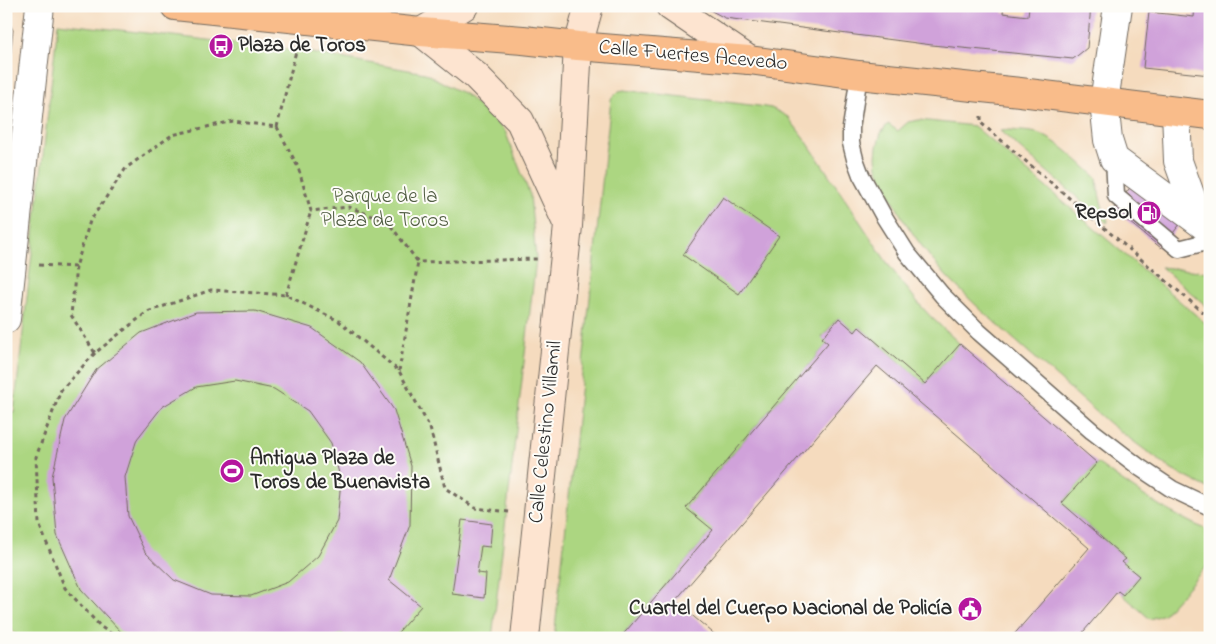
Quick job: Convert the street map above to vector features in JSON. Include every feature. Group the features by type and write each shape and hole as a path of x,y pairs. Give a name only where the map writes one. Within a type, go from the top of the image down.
{"highway":[{"name":"Calle Fuertes Acevedo","path":"175,6 421,32 749,60 859,75 1210,115"}],"main road":[{"path":"464,6 421,32 476,76 520,121 568,226"},
{"path":"567,6 578,46"},
{"path":"578,46 589,6"},
{"path":"670,6 749,60"},
{"name":"Calle Celestino Villamil","path":"525,638 568,226 578,46"}],"street":[{"path":"6,319 40,6"},
{"path":"1118,6 1104,102 1108,140 1114,159 1207,231"},
{"path":"1176,111 1178,161 1207,231"}],"lane":[{"path":"859,75 851,128 851,143 855,159 861,175 883,216 907,254 942,295 979,332 1092,431 1139,467 1172,488 1210,507"}],"path":[{"path":"286,294 311,211 298,167 277,128 304,20"},
{"path":"983,88 981,123 1210,318"},
{"path":"95,353 71,315 76,267 90,220 126,168 172,135 233,121 277,128"},
{"path":"311,211 349,207 388,222 418,262 399,371"},
{"path":"418,262 536,259 564,262"},
{"path":"12,264 76,267"},
{"path":"118,638 101,627 64,588 39,524 36,457 61,390 95,353 147,312 211,290 286,294 339,320 399,371 430,428 445,488 475,508 537,516"}],"green space":[{"name":"Parque de la Plaza de Toros","path":"58,23 296,50 425,73 466,95 505,131 530,195 536,259 492,638 19,638 6,624 6,412 14,412"},
{"path":"624,90 759,106 771,108 788,117 807,142 890,267 920,305 960,344 925,384 860,327 855,332 838,318 822,337 828,343 686,507 713,530 620,638 554,638 611,99 619,91"},
{"path":"919,120 974,126 1210,327 1210,489 1172,470 1110,424 982,311 947,277 930,257 903,219 884,184 877,167 876,157 881,133 888,124 898,131 908,122"},
{"path":"1000,131 1034,132 1045,136 1069,153 1097,178 1098,190 1107,223"},
{"path":"1161,267 1209,272 1210,309"},
{"path":"1097,463 1165,509 1210,531 1210,562 1164,614 1150,619 1123,595 1139,576 1122,562 1126,559 1062,503"}],"building":[{"path":"702,6 1004,6 1003,13 1028,16 1029,6 1091,6 1087,48 1073,59 932,45 725,18"},
{"path":"1195,6 1210,6 1210,75 1143,68 1149,12 1194,17"},
{"path":"6,22 10,24 13,30 8,80 6,80"},
{"path":"1133,184 1181,223 1161,248 1113,209"},
{"path":"723,197 779,236 739,294 683,255"},
{"name":"Antigua Plaza de Toros de Buenavista","path":"255,311 312,328 360,362 394,410 411,466 410,525 389,580 421,606 393,638 346,638 342,633 333,638 131,638 121,632 81,589 57,535 52,477 65,420 96,370 141,333 196,312","holes":["235,381 274,389 308,411 331,443 341,481 337,521 318,556 288,582 251,596 211,595 174,580 145,552 128,516 125,477 137,439 162,407 196,387"]},
{"path":"839,318 855,332 859,327 925,384 960,344 1097,463 1062,503 1126,559 1122,562 1139,576 1123,595 1118,591 1078,638 1011,638 1089,548 877,366 675,601 719,638 620,638 713,530 686,508 828,343 822,338"},
{"path":"462,520 492,524 490,547 481,546 477,573 486,574 484,598 452,594"}],"place":[{"name":"Plaza de Toros","path":"221,46"},
{"name":"Repsol","path":"1149,213"},
{"name":"Antigua Plaza de Toros de Buenavista","path":"232,471"},
{"name":"Cuartel del Cuerpo Nacional de Policía","path":"970,609"}]}
